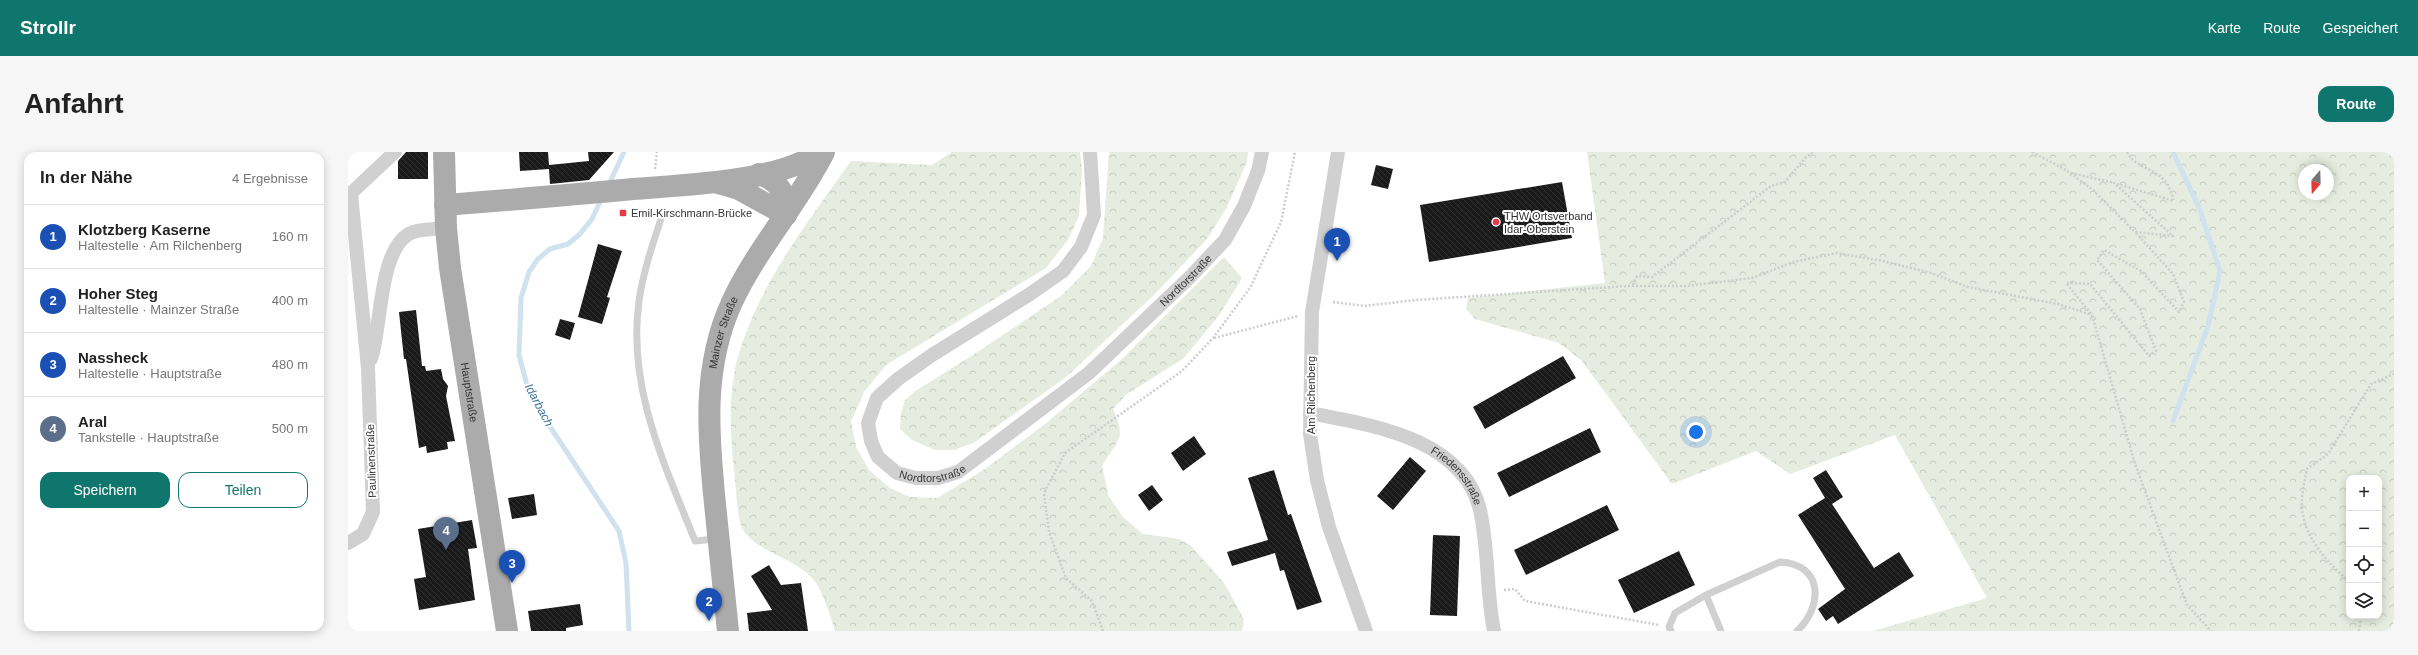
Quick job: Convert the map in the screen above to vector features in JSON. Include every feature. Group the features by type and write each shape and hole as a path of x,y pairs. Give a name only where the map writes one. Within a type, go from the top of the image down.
{"main road":[{"name":"Hauptstraße","path":"444,152 446,228 450,268 507,631"},
{"path":"445,205 705,182 759,174 795,164 819,152"},
{"name":"Mainzer Straße","path":"728,631 708,424 710,385 717,344 725,318 739,287 786,215 824,152"},
{"path":"705,182 719,183 739,189 786,215 787,206 782,190 768,177 759,174"}],"street":[{"path":"350,195 395,152"},
{"name":"Nordtorstraße","path":"1090,152 1094,215 1081,247 1063,271 1030,294 898,378 877,398 868,423 871,441 878,457 896,473 916,478 938,478 958,472 1089,373 1190,277 1225,240 1246,199 1258,171 1262,152"},
{"name":"Am Rilchenberg","path":"1338,152 1312,312 1310,434 1317,480 1330,527 1366,631"},
{"name":"Paulinenstraße","path":"348,543 363,534 373,512 368,368 350,195"},
{"name":"Paulinenstraße","path":"368,368 373,352 386,276 392,254 402,238 413,232 446,228"},
{"name":"Friedensstraße","path":"1310,413 1372,426 1421,444 1449,460 1468,483 1480,509 1485,544 1487,590 1494,631"}],"lane":[{"path":"661,219 645,269 639,301 637,359 641,390 649,423 695,541 718,539"},
{"path":"1670,629 1675,613 1706,595 1780,562 1793,562 1810,572 1814,583 1811,611 1805,623 1797,631"},
{"path":"1706,595 1721,631"}],"path":[{"path":"1103,631 1092,601 1066,578 1049,532 1044,493 1066,453 1182,371 1213,338 1250,288 1281,222 1295,152"},
{"path":"1632,286 1638,276 1652,277 1771,186 1785,182 1806,157 1814,152"},
{"path":"2032,152 2070,173 2093,190 2135,232 2173,274 2184,302 2179,312 2141,271 2104,250 2096,260 2140,309 2156,351 2149,356 2090,284 2067,283 2092,315 2135,464 2187,605 2211,631"},
{"path":"2070,173 2174,201 2169,187 2162,178 2132,160 2127,152"},
{"path":"2114,184 2173,236 2135,232"},
{"path":"1333,302 1364,306 1424,299 1627,286 1686,286 1752,278 1793,262 1837,253 1883,261 1930,274 1968,287 2058,304 2092,315"},
{"path":"1213,338 1312,312"},
{"path":"2346,578 2335,569 2310,537 2302,506 2307,469 2328,454 2371,384 2394,374"},
{"path":"1487,590 1516,589 1525,601 1670,629"},
{"path":"2360,631 2361,619"}],"green space":[{"path":"952,152 1080,152 1082,169 1079,216 1068,240 1046,268 886,365 864,392 851,421 856,447 869,470 890,488 910,497 937,498 982,471 1045,424 1121,360 1224,257 1242,278 1220,314 1184,358 1127,394 1113,409 1119,427 1119,439 1102,466 1109,497 1123,517 1143,534 1179,539 1190,545 1224,583 1244,619 1242,631 835,631 823,597 818,586 811,577 791,562 758,544 749,537 742,528 738,509 732,442 731,412 733,382 735,367 748,327 773,277 802,230 851,161 932,165"},
{"path":"1109,152 1248,152 1247,162 1226,209 1207,239 1156,293 1066,377 975,442 954,450 935,450 912,440 900,429 901,413 905,400 917,390 973,355 1061,296 1091,266 1103,238"},
{"path":"1587,152 2394,152 2394,631 1873,631 1987,598 1895,435 1790,474 1756,451 1672,484 1582,361 1559,343 1475,319 1466,309 1468,298 1605,283"}],"building":[{"path":"406,152 428,152 428,179 398,179 398,161"},
{"path":"519,152 548,152 549,165 589,161 588,152 614,152 589,180 550,184 549,169 520,171"},
{"path":"1376,165 1393,169 1388,189 1371,185"},
{"name":"THW Ortsverband Idar-Oberstein","path":"1562,182 1572,238 1429,262 1420,205"},
{"path":"598,244 622,251 607,297 610,298 602,324 578,317"},
{"path":"416,310 422,366 425,366 426,371 441,369 443,379 448,386 446,396 455,441 447,442 448,449 427,453 426,446 419,448 406,359 404,359 399,312"},
{"path":"560,319 575,323 570,340 555,335"},
{"path":"1563,356 1576,378 1485,429 1473,407"},
{"path":"1590,428 1601,452 1509,497 1497,473"},
{"path":"1194,436 1206,454 1183,471 1171,453"},
{"path":"1410,457 1426,471 1393,510 1377,496"},
{"path":"1274,470 1288,515 1291,514 1322,602 1297,610 1284,570 1280,571 1275,553 1232,566 1227,552 1268,540 1248,478"},
{"path":"1826,470 1843,497 1832,504 1874,568 1899,552 1914,576 1838,624 1833,616 1826,621 1818,609 1845,589 1798,515 1825,498 1813,478"},
{"path":"1152,485 1163,500 1149,511 1138,495"},
{"path":"534,494 537,515 512,519 508,498"},
{"path":"1607,505 1619,530 1526,575 1514,550"},
{"path":"472,520 477,548 468,549 475,600 419,610 414,579 426,577 418,529"},
{"path":"1433,535 1460,536 1457,616 1430,615"},
{"path":"1679,551 1695,585 1634,613 1618,580"},
{"path":"769,565 781,585 801,583 808,631 749,631 747,613 772,610 751,576"},
{"path":"580,604 583,625 566,628 566,631 531,631 528,611"}],"waterway":[{"name":"Idarbach","path":"608,186 624,152"},
{"path":"2173,152 2200,210 2220,271 2208,326 2173,421"},
{"name":"Idarbach","path":"602,198 592,219 580,234 568,244 550,249 538,259 529,272 521,298 519,355 527,385 539,410 619,531 626,563 629,631"}],"place":[{"name":"Emil-Kirschmann-Brücke","path":"623,213"},
{"name":"THW Ortsverband Idar-Oberstein","path":"1496,222"},
{"name":"Klotzberg Kaserne","path":"1337,261"},
{"name":"Aral","path":"446,550"},
{"name":"Nassheck","path":"512,583"},
{"name":"Hoher Steg","path":"709,621"}]}
